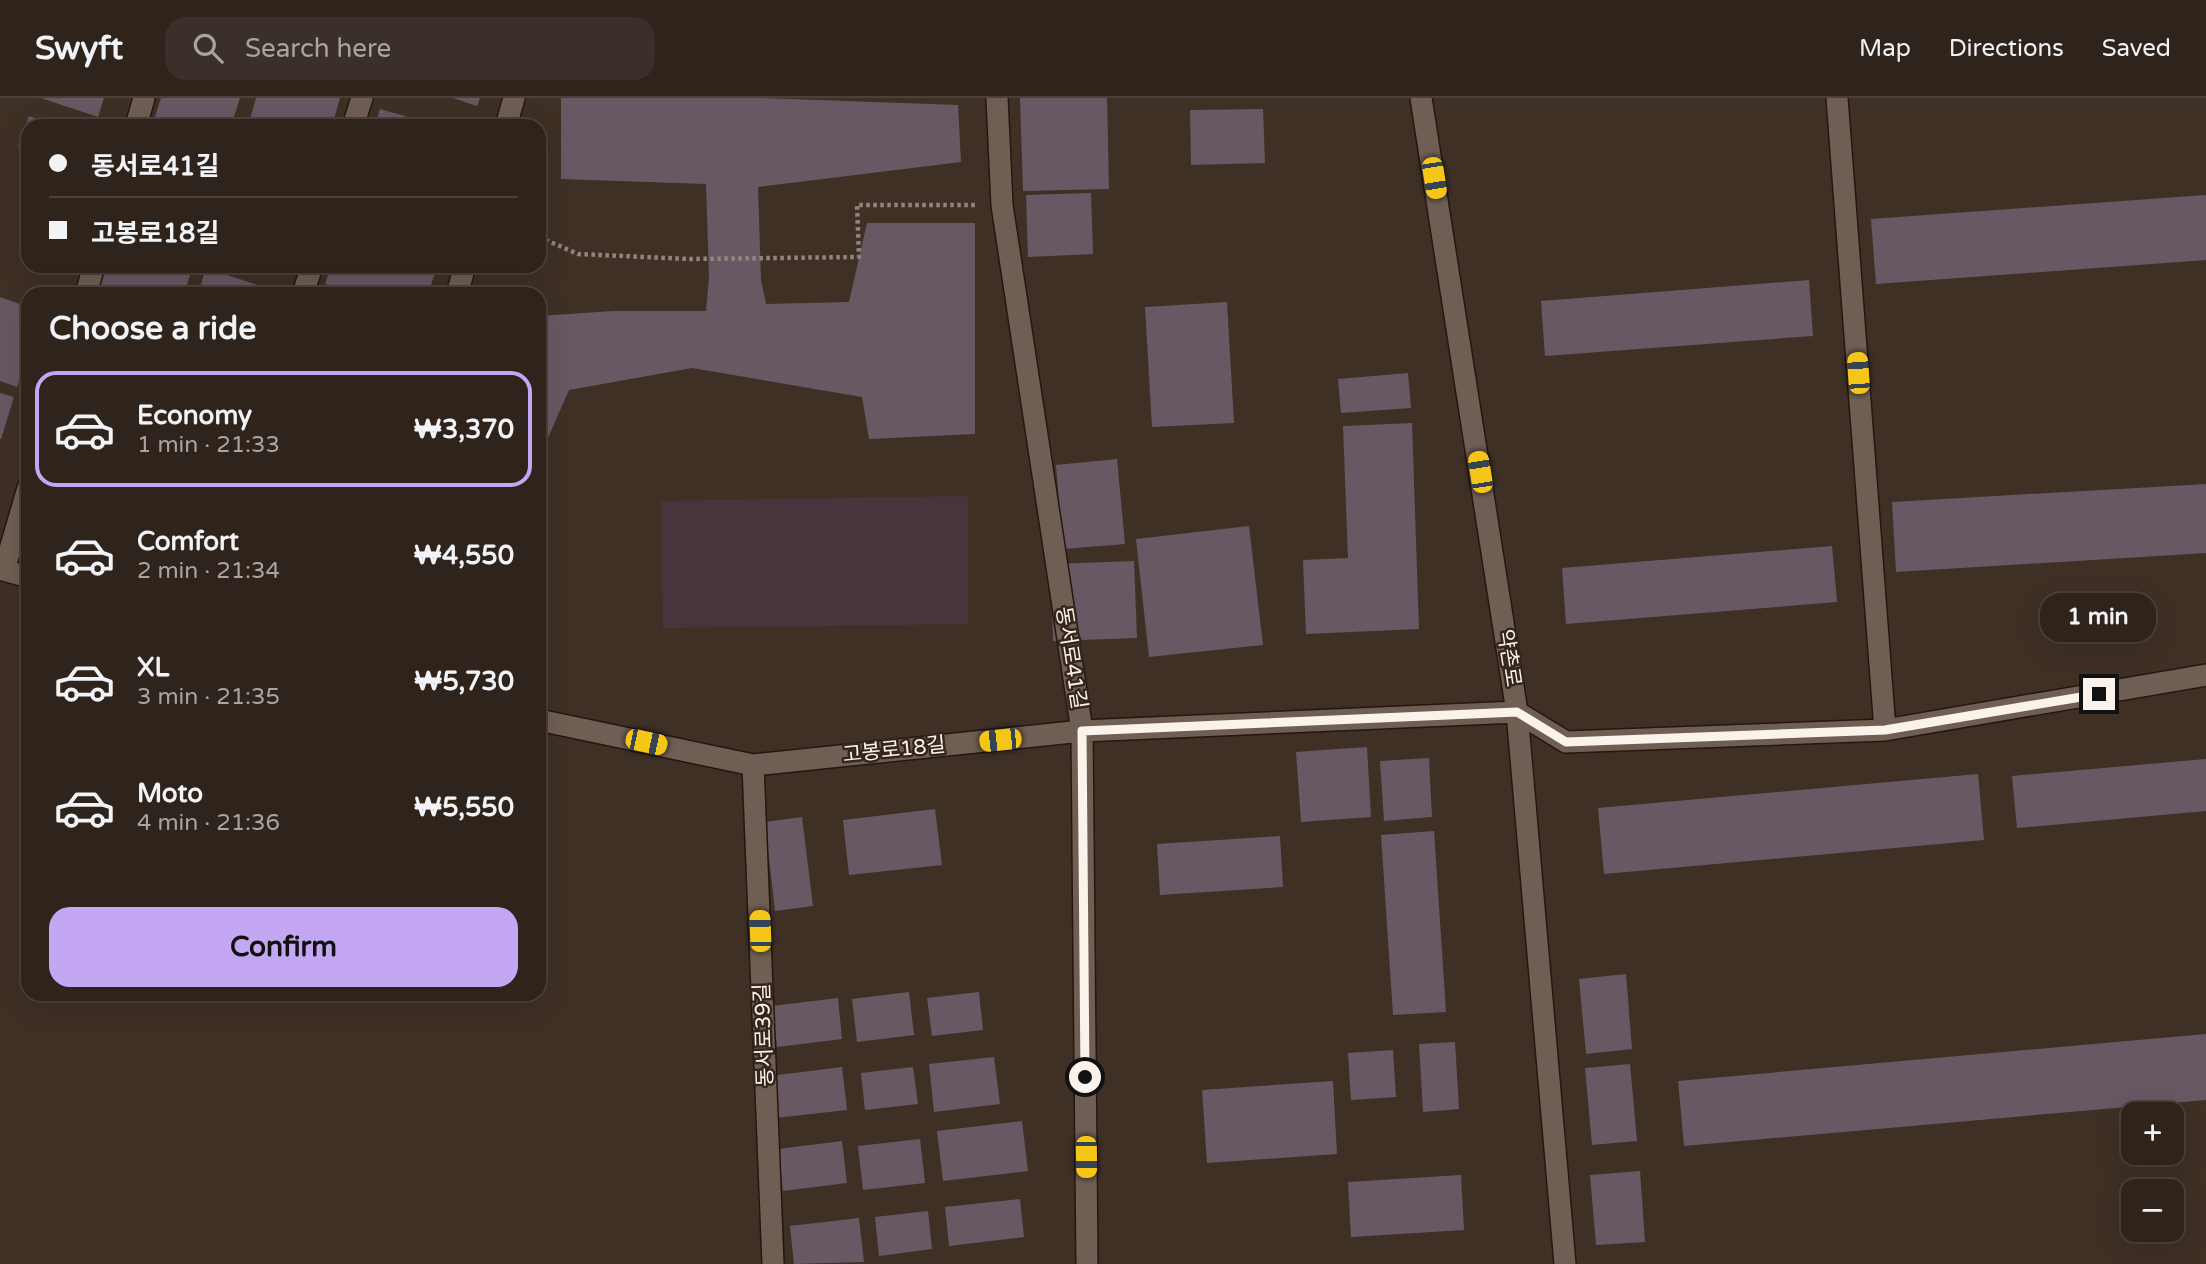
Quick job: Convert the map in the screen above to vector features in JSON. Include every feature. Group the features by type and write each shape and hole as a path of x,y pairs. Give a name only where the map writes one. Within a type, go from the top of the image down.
{"street":[{"path":"138,119 144,98"},
{"path":"355,119 362,98"},
{"path":"508,119 514,98"},
{"name":"동서로41길","path":"997,98 1002,205 1082,731 1087,1264"},
{"name":"약촌로","path":"1421,98 1517,712 1565,1264"},
{"path":"1837,98 1885,730"},
{"path":"21,510 2,569 21,576"},
{"path":"1517,712 1566,742 1885,730 2206,676"},
{"name":"고봉로18길","path":"546,721 753,765 1082,731 1517,712"},
{"name":"동서로39길","path":"753,765 773,1264"}],"path":[{"path":"546,240 578,254 690,259 859,257 857,205 1002,205"}],"shaded area":[{"path":"968,496 968,624 663,628 661,501"}],"building":[{"path":"41,98 104,98 98,117"},
{"path":"161,98 240,98 233,119 154,119"},
{"path":"256,98 340,98 334,119 250,119"},
{"path":"453,98 480,98 477,106"},
{"path":"561,98 762,98 958,105 961,162 758,187 761,280 766,304 849,302 867,223 975,223 975,434 869,439 862,397 692,368 569,390 546,442 546,316 613,311 706,311 709,277 706,184 561,179"},
{"path":"1020,98 1107,98 1109,189 1023,191"},
{"path":"380,109 415,119 377,119"},
{"path":"1263,109 1265,163 1191,165 1190,110"},
{"path":"1091,193 1093,254 1028,257 1026,195"},
{"path":"2206,195 2206,260 1876,284 1871,219"},
{"path":"102,273 191,273 186,287 97,287"},
{"path":"204,273 221,273 264,287 200,287"},
{"path":"329,273 435,273 430,287 334,287 325,284"},
{"path":"1809,280 1813,336 1545,356 1541,301"},
{"path":"0,297 21,304 21,376 17,387 0,381"},
{"path":"1227,302 1234,423 1152,427 1145,307"},
{"path":"1408,373 1411,408 1341,413 1338,379"},
{"path":"0,393 14,397 1,439 0,439"},
{"path":"1412,423 1419,629 1306,634 1303,560 1348,558 1343,426"},
{"path":"1117,459 1125,544 1063,549 1056,465"},
{"path":"2206,484 2206,553 1896,572 1892,502"},
{"path":"1249,526 1263,645 1149,657 1136,539"},
{"path":"1832,546 1837,602 1566,624 1562,568"},
{"path":"1134,561 1137,638 1053,641 1051,564"},
{"path":"1367,747 1371,817 1301,822 1296,752"},
{"path":"1429,758 1432,817 1384,821 1380,761"},
{"path":"2206,759 2206,811 2017,828 2012,776"},
{"path":"1978,774 1984,840 1604,874 1598,808"},
{"path":"935,809 942,865 849,875 843,820"},
{"path":"802,817 813,906 775,911 765,822"},
{"path":"1434,831 1446,1012 1393,1015 1381,835"},
{"path":"1280,836 1283,887 1160,895 1157,844"},
{"path":"1626,974 1632,1049 1586,1054 1579,979"},
{"path":"909,992 914,1035 857,1042 852,999"},
{"path":"979,992 983,1030 932,1036 927,998"},
{"path":"838,998 842,1039 777,1047 772,1006"},
{"path":"2206,1034 2206,1100 2121,1102 2121,1107 1684,1146 1678,1081"},
{"path":"1455,1042 1459,1109 1423,1112 1419,1044"},
{"path":"1393,1050 1396,1097 1351,1100 1348,1053"},
{"path":"994,1057 1000,1104 934,1112 929,1064"},
{"path":"1630,1064 1637,1141 1592,1145 1585,1068"},
{"path":"842,1067 847,1110 775,1118 770,1076"},
{"path":"913,1067 918,1104 865,1110 861,1073"},
{"path":"1333,1081 1337,1154 1207,1163 1202,1090"},
{"path":"1022,1121 1028,1171 943,1181 937,1131"},
{"path":"920,1139 925,1183 863,1190 858,1146"},
{"path":"842,1141 847,1183 783,1191 778,1149"},
{"path":"1640,1171 1645,1242 1596,1245 1590,1175"},
{"path":"1461,1175 1464,1230 1351,1237 1348,1182"},
{"path":"1020,1199 1024,1237 949,1246 945,1207"},
{"path":"928,1211 932,1249 879,1256 875,1217"},
{"path":"859,1218 864,1262 794,1264 790,1226"}],"route":[{"path":"1085,1077 1082,731 1517,712 1566,742 1885,730 2099,694"}]}
